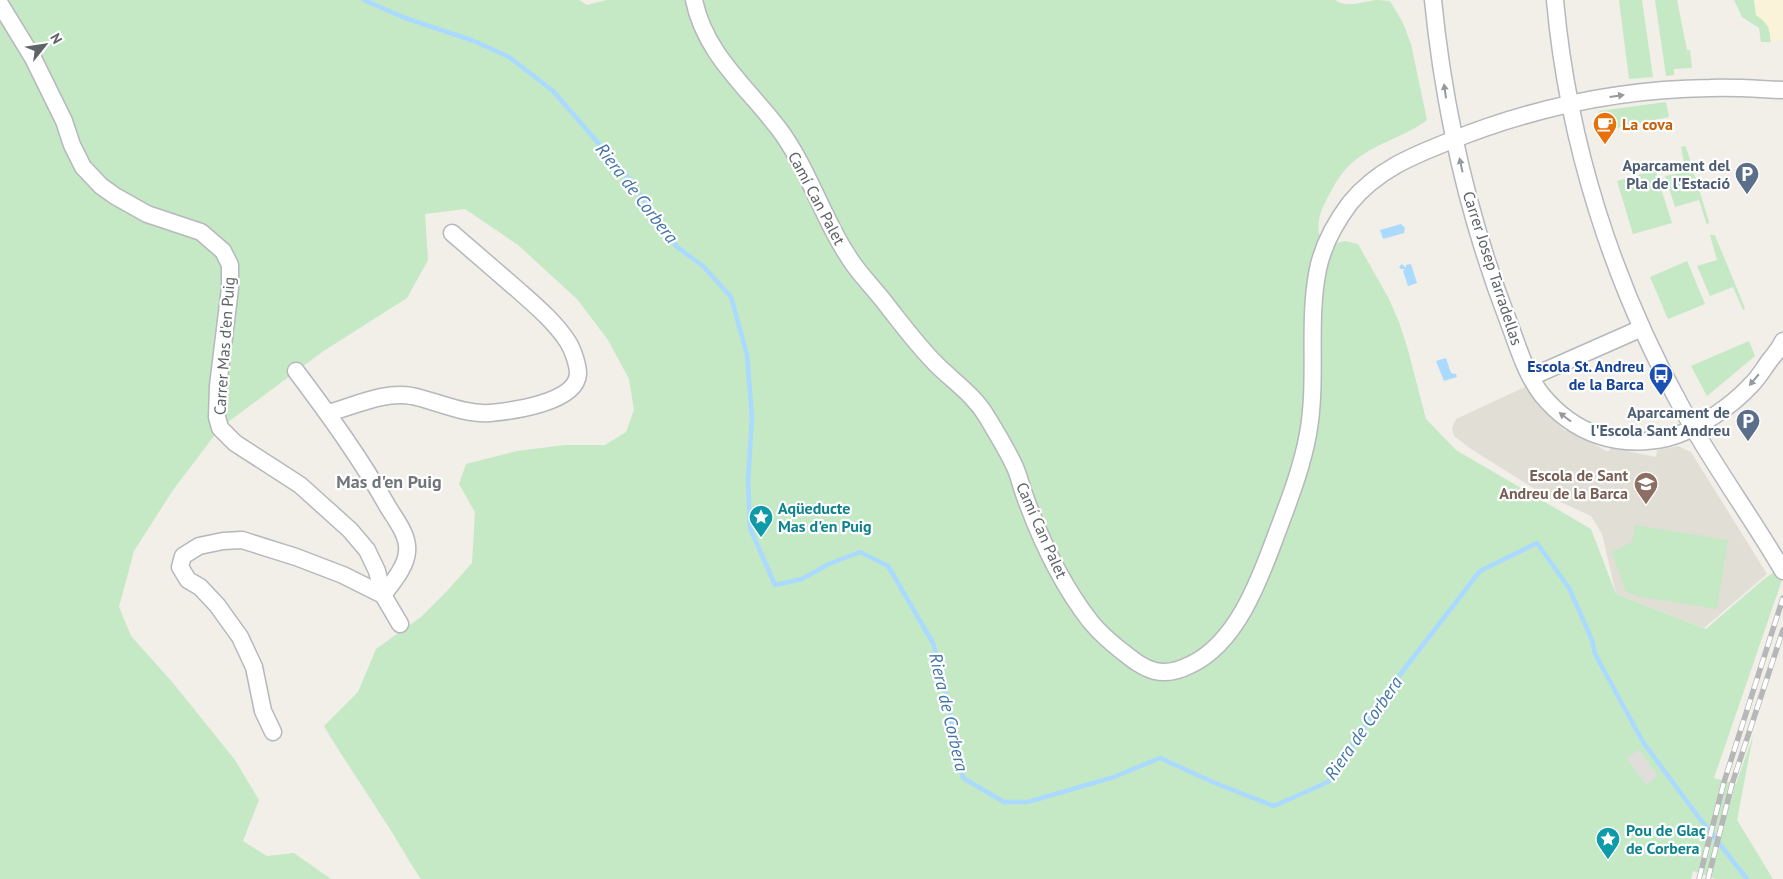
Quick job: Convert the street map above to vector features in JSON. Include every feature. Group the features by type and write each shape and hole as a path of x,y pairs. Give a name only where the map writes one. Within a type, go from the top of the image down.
{"street":[{"name":"Camí Can Palet","path":"694,0 702,29 717,55 732,76 764,111 789,143 832,229 855,266 909,334 937,365 969,393 981,407 1012,462 1045,546 1076,601 1100,632 1148,669 1160,673 1172,672 1200,661 1208,655 1232,628 1259,581 1298,472 1308,434 1313,396 1312,349 1317,273 1326,243 1335,226 1352,200 1379,175 1402,161 1456,139"},
{"name":"Carrer Josep Tarradellas","path":"1433,0 1447,104 1462,171 1487,261 1501,303 1531,377 1540,392 1554,408 1580,427 1608,439 1637,443 1673,437 1693,428 1728,405 1752,384 1783,341"},
{"path":"1555,0 1569,104 1596,206 1623,282 1642,328 1693,428 1783,571"},
{"name":"Carrer Mas d'en Puig","path":"0,4 33,58 64,121 72,145 83,167 101,186 115,196 147,214 201,232 223,251 230,265 230,280 218,386 217,417 220,428 235,443 300,484 350,530 370,557 377,571 383,595 400,624"},
{"path":"1456,139 1494,124 1534,112 1569,104 1662,90 1712,88 1783,90"},
{"path":"328,413 391,394 411,396 476,412 489,413 524,408 559,398 571,389 578,376 570,344 534,304 452,233"},
{"path":"1531,377 1642,328"},
{"path":"273,732 263,711 254,667 240,637 206,593 188,580 180,567 183,556 199,546 223,541 242,540 296,557 343,575 383,595 402,568 408,552 405,536 374,482 328,413 296,371"}],"shaded area":[{"name":"Escola de Sant Andreu de la Barca","path":"1527,386 1538,404 1565,431 1567,429 1608,452 1611,448 1656,457 1657,450 1678,446 1691,452 1767,574 1704,628 1616,594 1602,534 1591,516 1543,494 1474,451 1454,436 1452,428 1456,419"},
{"path":"1639,749 1657,776 1645,786 1625,758"}],"green space":[{"path":"0,0 579,0 587,5 607,0 1335,0 1345,4 1377,0 1390,1 1403,23 1411,44 1427,120 1362,155 1349,166 1336,183 1323,206 1319,219 1319,234 1333,244 1345,241 1358,244 1389,299 1399,322 1426,419 1456,450 1591,529 1616,594 1706,629 1764,579 1783,566 1783,577 1714,778 1736,784 1753,736 1737,820 1773,879 1716,879 1693,871 1691,879 421,879 324,726 358,692 376,649 421,617 472,563 475,512 459,484 466,464 517,451 565,445 605,445 626,432 634,410 629,379 608,340 577,299 518,245 465,209 425,214 428,260 407,298 322,352 220,428 173,490 134,551 119,607 131,636 173,683 235,760 259,800 243,841 267,856 294,853 331,879 0,879","holes":["1639,750 1657,776 1646,785 1626,758"]},
{"path":"1619,0 1642,0 1653,77 1629,79"},
{"path":"1655,0 1677,0 1687,50 1690,50 1692,68 1674,69 1674,75 1666,76"},
{"path":"1734,0 1754,0 1756,14 1768,26 1771,42 1761,42 1759,28 1742,17"},
{"path":"1666,102 1669,117 1603,131 1599,111"},
{"path":"1681,147 1686,147 1709,222 1707,225 1699,200 1675,207 1665,176 1686,172"},
{"path":"1655,170 1672,223 1633,234 1617,181"},
{"path":"1710,235 1715,235 1745,308 1743,310 1733,287 1710,296 1697,266 1717,260"},
{"path":"1687,261 1705,304 1668,319 1650,277"},
{"path":"1749,341 1755,356 1707,396 1691,366"},
{"path":"1635,525 1728,540 1717,609 1641,597 1626,592 1612,552 1632,542"}],"sand":[{"path":"1754,0 1783,0 1783,40 1771,42 1768,26 1756,15"}],"water":[{"path":"1401,224 1405,228 1404,233 1383,239 1380,230"},
{"path":"1402,264 1406,268 1406,265 1411,264 1417,283 1408,286 1403,271 1405,269 1399,267"},
{"path":"1446,358 1451,373 1456,374 1457,377 1444,381 1436,361"}],"waterway":[{"name":"Riera de Corbera","path":"364,0 405,18 474,41 509,57 553,91 627,176 677,247 703,266 731,297 747,355 752,417 748,481 750,528 775,585 802,579 829,564 860,552 888,566 933,643 941,671 963,778 1004,802 1028,802 1114,777 1160,758 1215,783 1274,806 1328,782 1395,681 1480,571 1537,543 1569,588 1592,640 1595,654 1643,742 1747,879"}],"railway":[{"path":"1699,879 1724,782 1783,598"},
{"path":"1708,879 1732,784 1783,630"}],"place":[{"name":"La cova","path":"1605,145"},
{"name":"Aparcament del Pla de l'Estació","path":"1747,195"},
{"name":"Escola St. Andreu de la Barca","path":"1661,396"},
{"name":"Aparcament de l'Escola Sant Andreu","path":"1748,442"},
{"name":"Escola de Sant Andreu de la Barca","path":"1646,505"},
{"name":"Aqüeducte Mas d'en Puig","path":"761,538"},
{"name":"Pou de Glaç de Corbera","path":"1608,860"}],"district":[{"name":"Mas d'en Puig","path":"389,481"}]}
